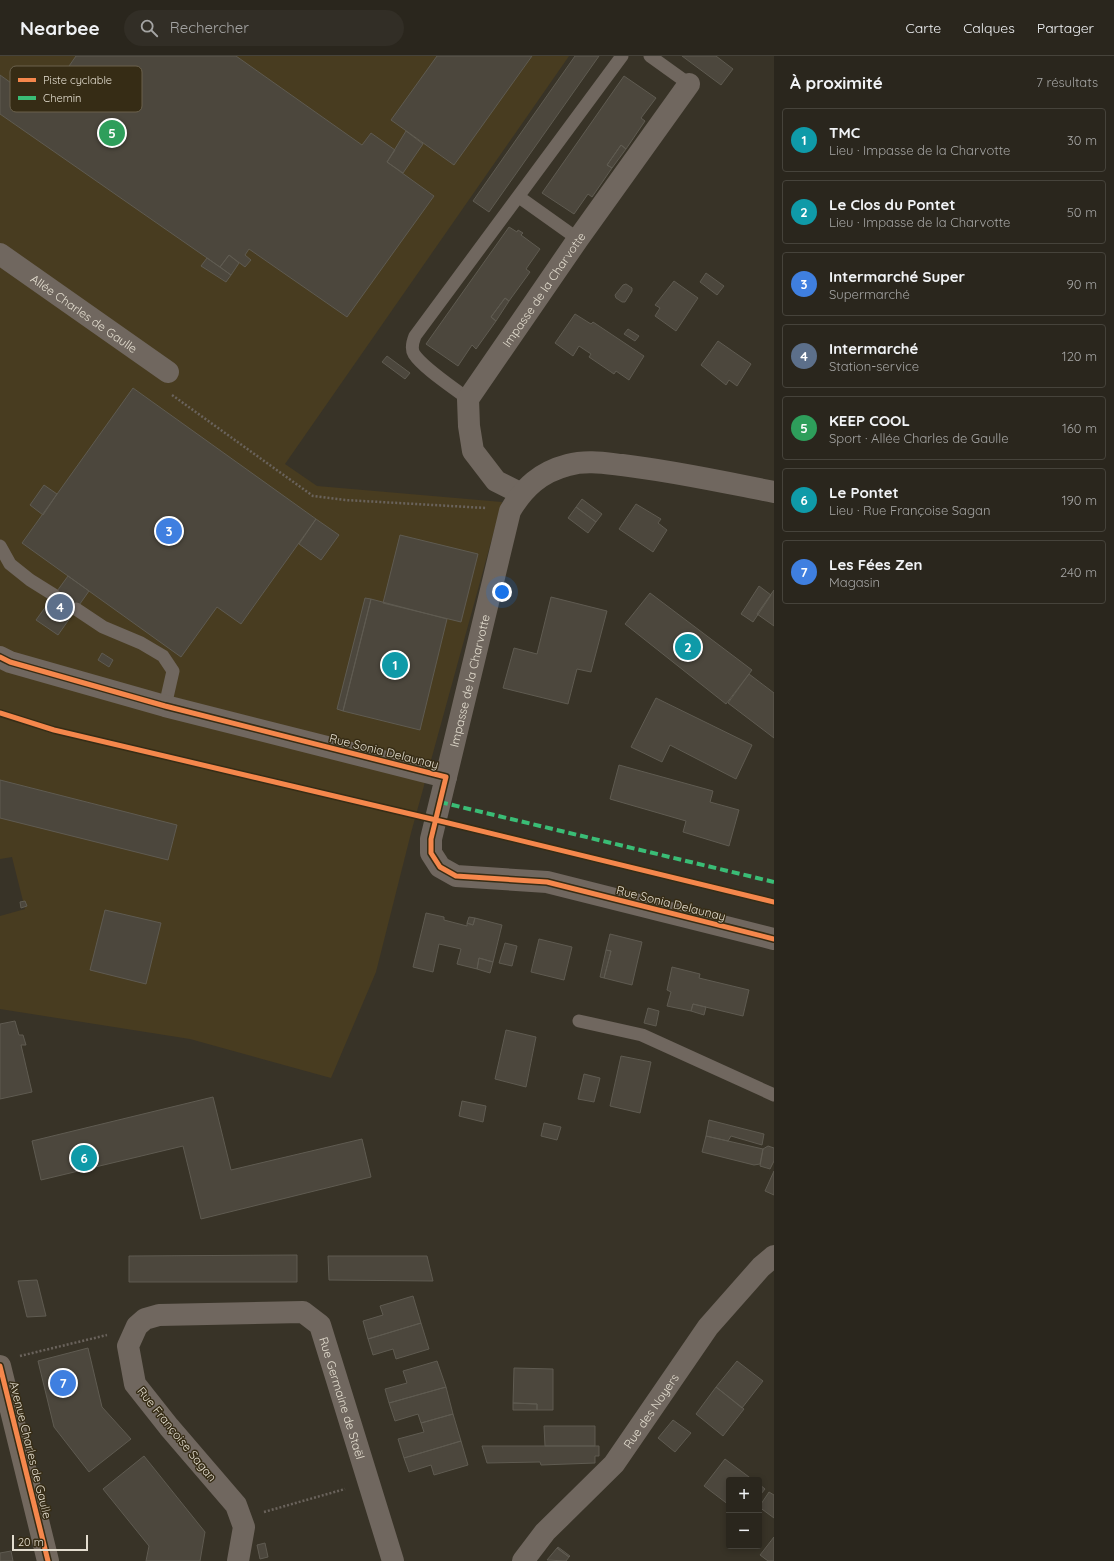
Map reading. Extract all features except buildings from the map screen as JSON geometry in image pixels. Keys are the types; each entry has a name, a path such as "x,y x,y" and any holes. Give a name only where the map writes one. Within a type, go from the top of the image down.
{"main road":[{"name":"Avenue Charles de Gaulle","path":"7,1362 48,1561"}],"street":[{"name":"Impasse de la Charvotte","path":"468,399 578,239 689,84"},
{"name":"Allée Charles de Gaulle","path":"0,254 167,381"},
{"path":"468,399 469,426 473,451 496,481 515,502 534,481 567,465 588,462 661,469 774,492"},
{"name":"Impasse de la Charvotte","path":"446,777 515,502"},
{"name":"Rue Sonia Delaunay","path":"3,660 165,706 446,777 431,839 431,853 440,867 456,876 547,882 774,939"},
{"name":"Rue des Noyers","path":"522,1561 545,1532 614,1464 708,1327 761,1267 774,1256"},
{"name":"Rue Germaine de Staël","path":"128,1346 137,1326 145,1319 187,1313 303,1312 320,1325 393,1561"},
{"name":"Rue Françoise Sagan","path":"128,1346 136,1384 169,1428 236,1505 244,1527 238,1561"}],"lane":[{"path":"468,399 422,363 414,353 413,343 415,336 622,56"},
{"path":"650,56 689,84"},
{"path":"519,197 578,239"},
{"path":"0,546 10,564 30,580 54,595"},
{"path":"76,609 103,627 142,643 163,656 173,671 165,706"},
{"path":"579,1021 642,1035 774,1095"}],"path":[{"path":"167,381 313,496 346,500 486,508 515,502"},
{"path":"7,1362 109,1335 122,1340 128,1346"},
{"path":"241,1519 369,1483"}],"shaded area":[{"path":"0,56 569,56 285,464 317,486 502,502 411,833 376,972 331,1078 190,1039 0,1009 0,916 25,909 12,857 0,859"}],"marked path":[{"path":"440,802 774,882"}],"cycle path":[{"path":"0,657 10,662 165,706 446,777 431,839 431,853 440,867 456,876 547,882 774,939"},
{"path":"0,713 54,730 436,820 774,902"},
{"path":"0,1366 48,1561"}],"place":[{"name":"KEEP COOL","path":"112,133"},
{"name":"Intermarché Super","path":"169,531"},
{"name":"Intermarché","path":"60,607"},
{"name":"Le Clos du Pontet","path":"688,647"},
{"name":"TMC","path":"395,665"},
{"name":"Le Pontet","path":"84,1158"},
{"name":"Les Fées Zen","path":"63,1383"}]}
